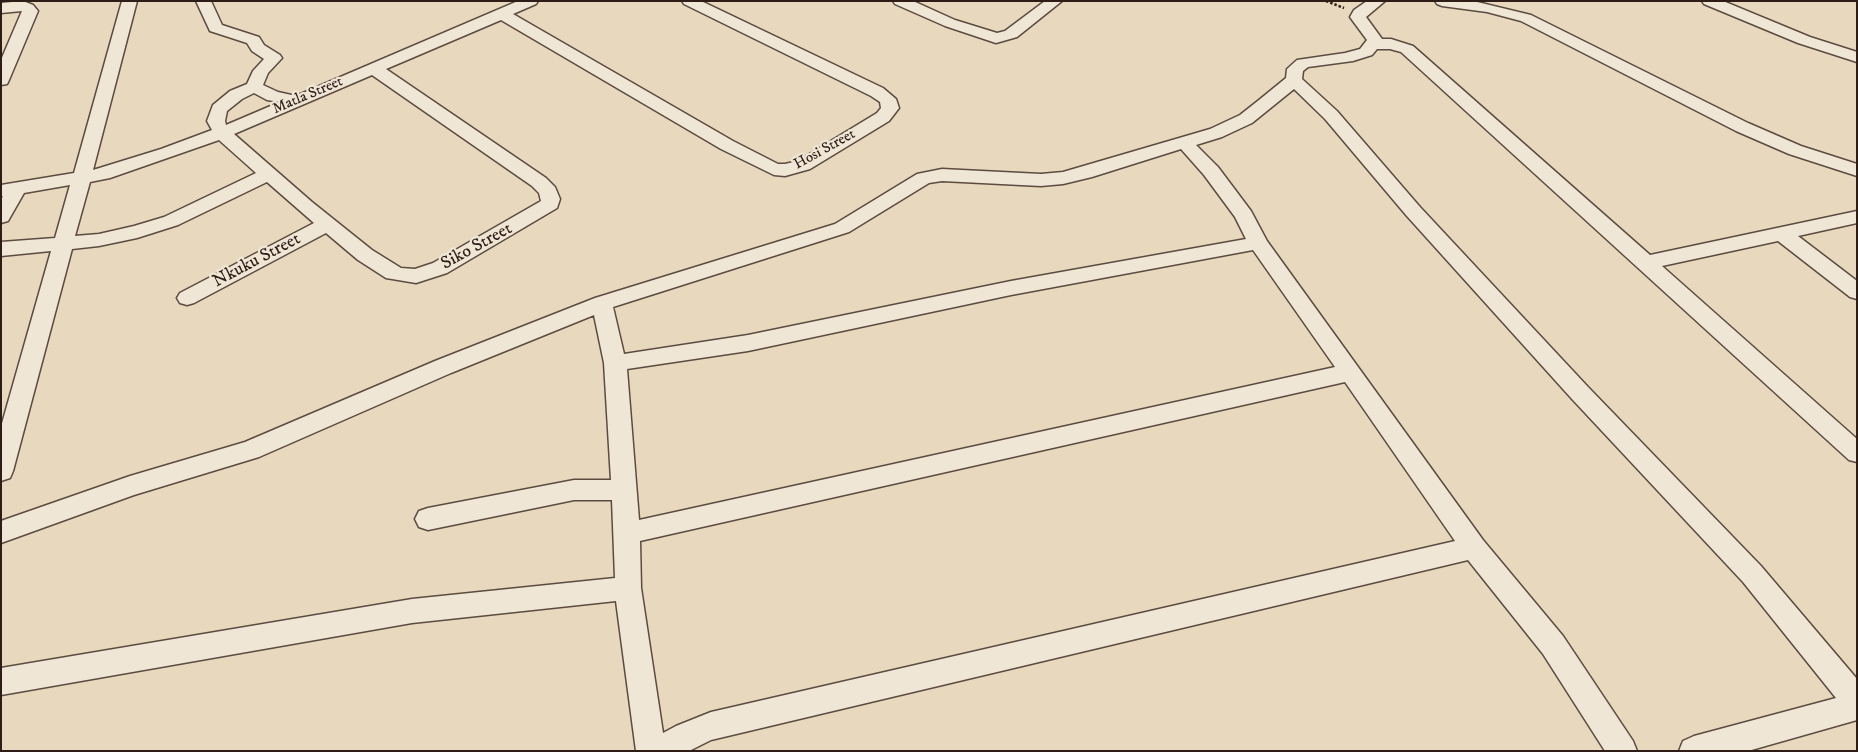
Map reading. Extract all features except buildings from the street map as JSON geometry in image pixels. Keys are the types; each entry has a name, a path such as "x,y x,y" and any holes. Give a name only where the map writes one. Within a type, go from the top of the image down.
{"street":[{"path":"1,471 130,1"},
{"path":"203,1 216,28 253,40 258,48 274,58 261,71 254,88"},
{"name":"Matla Street","path":"9,190 80,179 140,163 223,132 530,1"},
{"name":"Hosi Street","path":"502,14 727,145 774,169 785,170 804,165 883,116 890,108 890,103 886,98 877,92 689,1"},
{"path":"900,1 950,23 996,38 1011,34 1055,1"},
{"path":"1377,43 1358,17 1359,13 1378,1"},
{"path":"1442,1 1488,8 1526,18 1742,127 1795,150 1857,170"},
{"path":"1708,1 1804,40 1857,57"},
{"path":"1,8 23,6 30,11 1,80"},
{"path":"1,532 130,486 251,450 443,367 602,303 842,228 924,178 942,175 1041,180 1063,178 1085,173 1223,130 1246,119 1294,80 1295,69 1303,63 1360,55 1366,52 1372,44 1377,43 1407,48 1857,453"},
{"name":"Siko Street","path":"223,132 268,174 365,255 401,276 416,276 440,268 550,204 551,200 548,191 539,182 373,68"},
{"path":"1294,80 1331,116 1413,211 1580,393 1752,574 1857,701"},
{"path":"223,132 216,120 219,109 236,95 254,88 273,96 296,101"},
{"path":"1184,142 1211,171 1244,215 1258,243 1474,548 1553,645 1622,751"},
{"path":"4,253 108,238 171,221 268,174"},
{"path":"1,217 9,190"},
{"path":"1646,263 1857,217"},
{"name":"Nkuku Street","path":"187,298 327,224"},
{"path":"1780,233 1857,292"},
{"path":"615,363 748,343 1011,288 1258,243"},
{"path":"602,303 615,363 627,533 628,588 651,751"},
{"path":"627,533 1350,372"},
{"path":"428,519 574,490 600,489 624,491"},
{"path":"661,751 686,736 711,726 1474,548"},
{"path":"1,682 412,611 628,588"},
{"path":"1694,751 1857,706"}]}
